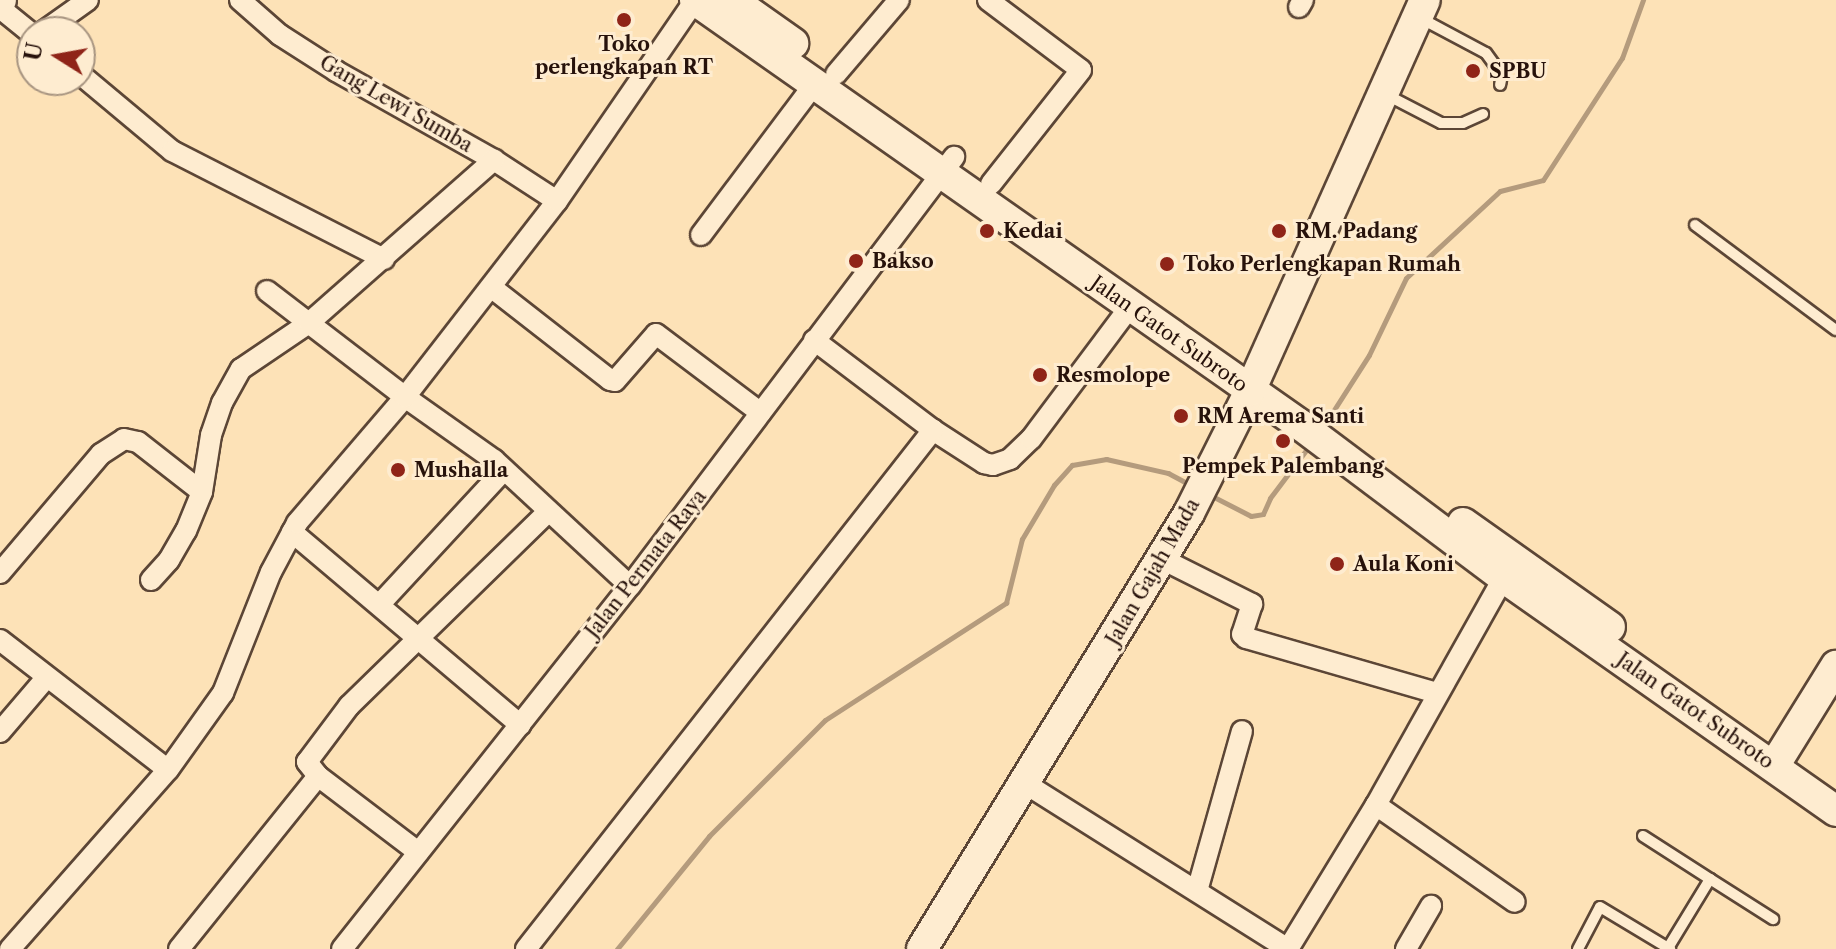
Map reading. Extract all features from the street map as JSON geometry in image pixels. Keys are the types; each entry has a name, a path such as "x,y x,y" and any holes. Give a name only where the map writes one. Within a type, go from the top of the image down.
{"street":[{"path":"66,16 88,0"},
{"name":"Gang Lewi Sumba","path":"240,0 280,35 336,71 494,160 557,201"},
{"path":"10,945 168,770 223,693 271,572 292,532 405,397 557,201 695,0"},
{"name":"Jalan Gatot Subroto","path":"695,0 826,78"},
{"name":"Jalan Gatot Subroto","path":"732,0 826,78 948,165 1129,308 1253,384"},
{"path":"701,235 826,78 899,0"},
{"path":"988,0 1081,70 991,184"},
{"path":"0,8 16,21"},
{"name":"Jalan Gajah Mada","path":"922,949 1026,784 1189,513 1253,384 1421,8"},
{"path":"96,87 172,151 384,259"},
{"path":"151,580 169,560 186,531 202,492 211,435 222,403 241,369 309,323 494,160"},
{"name":"Jalan Gatot Subroto","path":"948,165 991,184 1253,384 1779,759 1836,811"},
{"name":"Jalan Permata Raya","path":"342,949 630,586 948,165"},
{"path":"491,287 610,380 615,381 656,334 761,413"},
{"path":"267,291 504,470 630,586"},
{"path":"814,340 933,430 984,463 993,465 1010,459 1031,439 1129,308"},
{"path":"526,949 933,430"},
{"path":"0,573 101,454 124,439 138,442 202,492"},
{"path":"379,605 504,470"},
{"path":"418,852 318,776 307,762 349,706 548,512"},
{"path":"292,532 520,725"},
{"path":"1162,559 1252,604 1242,634 1246,638 1437,693"},
{"path":"1026,784 1288,949 1376,805 1509,568"},
{"path":"0,640 168,770"},
{"path":"1779,759 1836,666"},
{"path":"0,732 47,677"},
{"path":"1197,891 1242,731"},
{"name":"Jalan Gatot Subroto","path":"1779,759 1836,789"},
{"path":"179,949 318,776"},
{"path":"1376,805 1515,902"},
{"path":"1406,949 1431,906"}],"lane":[{"path":"1421,8 1486,53 1502,75 1500,85"},
{"path":"1383,93 1441,123 1463,123 1483,114"},
{"path":"1695,225 1836,330"},
{"path":"1643,836 1773,919"},
{"path":"1578,949 1600,907 1669,948 1710,879"}],"waterway":[{"path":"1323,427 1369,355 1406,278 1500,191 1543,180 1622,58 1643,0"},
{"path":"1210,495 1251,516 1263,514 1270,498 1310,445"},
{"path":"617,949 709,836 825,720 1006,603 1022,539 1054,485 1072,465 1106,459 1168,473 1191,485"}],"place":[{"name":"Toko perlengkapan RT","path":"624,20"},
{"name":"SPBU","path":"1473,71"},
{"name":"Kedai","path":"987,231"},
{"name":"RM. Padang","path":"1279,231"},
{"name":"Bakso","path":"856,261"},
{"name":"Toko Perlengkapan Rumah","path":"1167,264"},
{"name":"Resmolope","path":"1040,375"},
{"name":"RM Arema Santi","path":"1181,416"},
{"name":"Pempek Palembang","path":"1283,441"},
{"name":"Mushalla","path":"398,470"},
{"name":"Aula Koni","path":"1337,564"}]}
